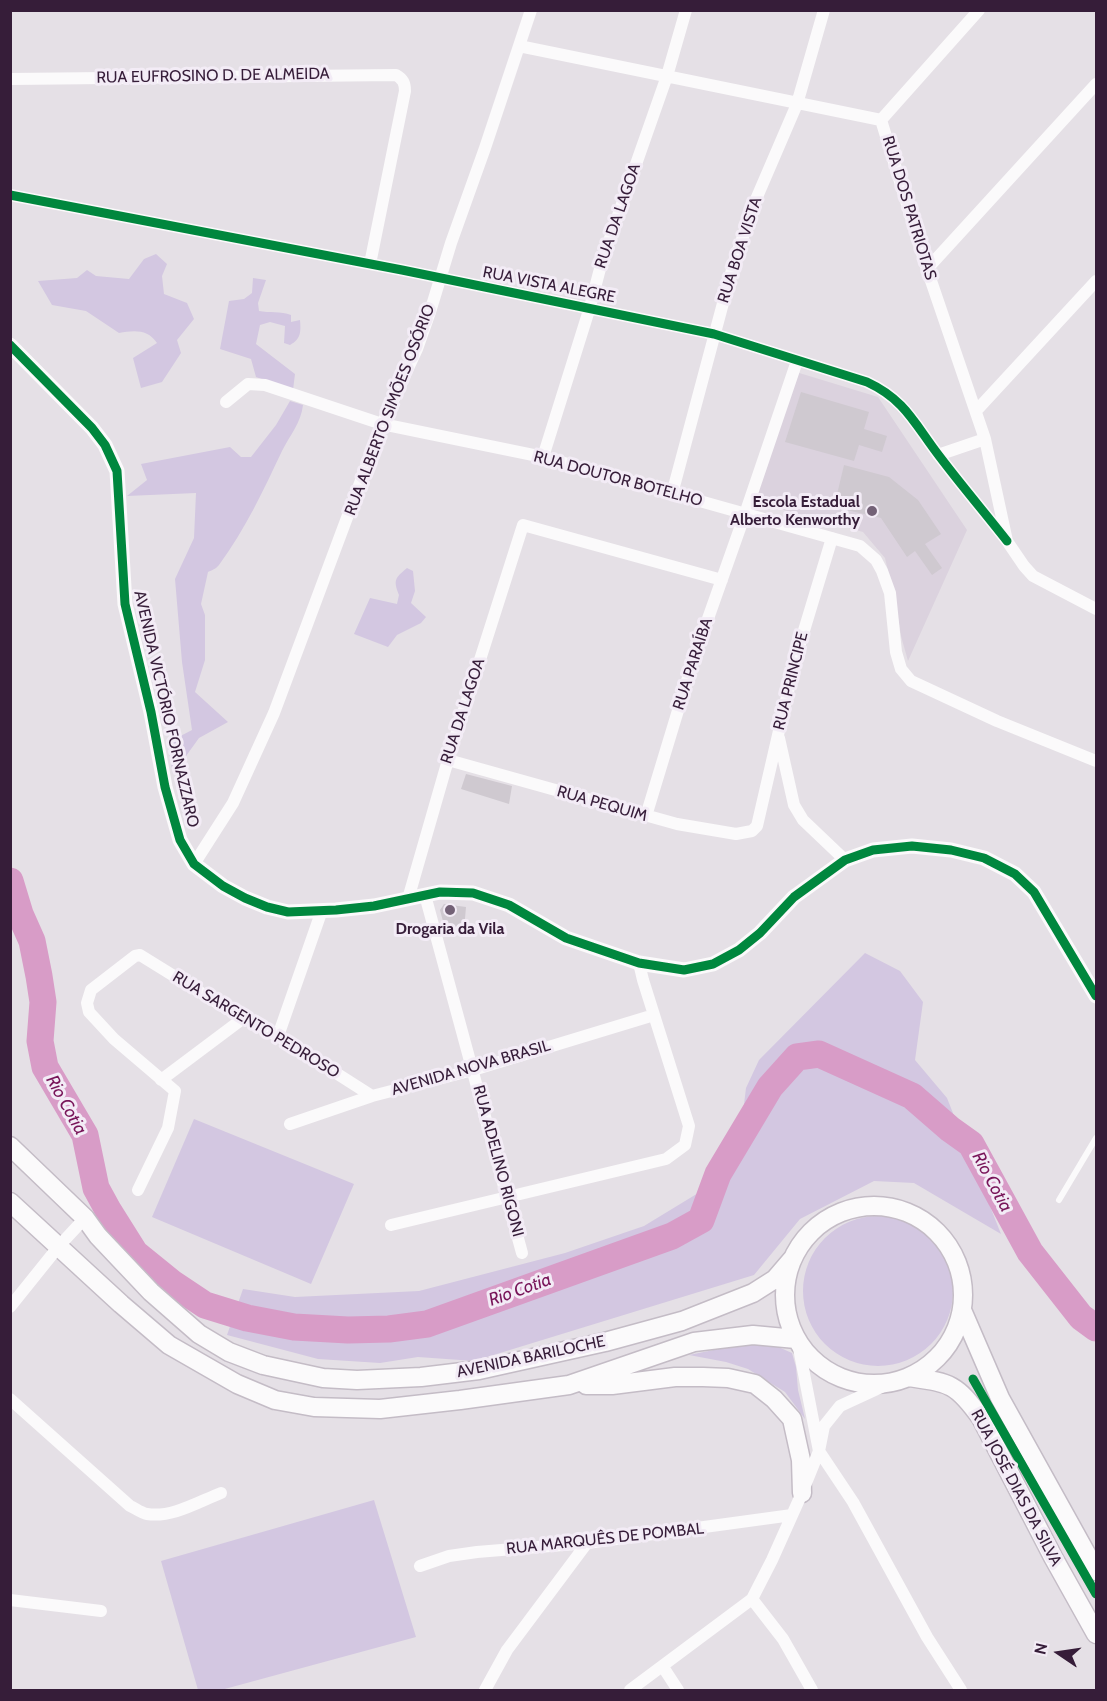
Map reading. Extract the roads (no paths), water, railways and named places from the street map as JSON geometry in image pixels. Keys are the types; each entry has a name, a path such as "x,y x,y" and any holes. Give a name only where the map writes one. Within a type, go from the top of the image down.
{"main road":[{"name":"AVENIDA BARILOCHE","path":"10,1146 85,1218 98,1236 150,1292 199,1334 229,1352 263,1365 323,1378 357,1380 421,1377 479,1370 605,1342 682,1321 743,1297 775,1279 793,1258"},
{"name":"AVENIDA BARILOCHE","path":"10,1202 169,1345 237,1384 275,1400 314,1407 380,1408 460,1400 569,1384 694,1342 731,1336 753,1335 797,1341"},
{"path":"879,1205 900,1209 920,1218 937,1231 950,1248 959,1267 963,1288 962,1310 956,1331 944,1350 928,1366 900,1380 866,1384 846,1380 827,1371 811,1358 797,1341 787,1315 786,1286 793,1258 804,1240 819,1224 838,1213 858,1206 879,1205"},
{"name":"RUA JOSÉ DIAS DA SILVA","path":"962,1310 1000,1398 1096,1571"},
{"path":"569,1384 612,1384 675,1377 728,1378 755,1384 774,1399 792,1419 801,1460 802,1493"},
{"name":"RUA JOSÉ DIAS DA SILVA","path":"900,1380 943,1382 968,1399 981,1418 1096,1634"}],"street":[{"name":"RUA ALBERTO SIMÕES OSÓRIO","path":"194,864 233,803 267,730 381,424 417,349 531,10"},
{"name":"RUA DA LAGOA","path":"543,457 602,261 667,76 687,10"},
{"name":"RUA BOA VISTA","path":"672,494 734,262 757,197 797,104 824,10"},
{"path":"881,120 979,10"},
{"name":"RUA DOS PATRIOTAS","path":"519,46 881,120 927,269 985,439 1007,541 1033,576 1096,609"},
{"name":"RUA EUFROSINO D. DE ALMEIDA","path":"10,78 391,74 401,78 405,91 370,264"},
{"path":"927,269 1096,84"},
{"name":"RUA VISTA ALEGRE","path":"10,195 590,307 714,334 867,382 881,388 905,408 938,455 1007,541"},
{"path":"976,411 1096,281"},
{"name":"AVENIDA VICTÓRIO FORNAZZARO","path":"10,345 92,428 105,445 117,471 125,604 151,712 165,787 180,840 194,864 223,886 267,907 288,912 375,906 440,892 473,892 509,905 566,938 639,963 684,970 713,964 739,950 760,933 794,897 845,860 873,850 912,846 951,850 984,858 1015,874 1034,892 1096,996"},
{"name":"RUA PARAÍBA","path":"646,816 693,661 797,361"},
{"name":"RUA DOUTOR BOTELHO","path":"226,402 248,384 255,383 381,424 543,457 860,546 876,560 882,571 890,593 896,651 901,669 911,681 997,721 1096,760"},
{"path":"938,455 985,439"},
{"name":"RUA DA LAGOA","path":"408,899 448,760 523,525 722,580"},
{"name":"RUA PRINCIPE","path":"757,826 796,657 832,538"},
{"path":"778,734 794,805 803,820 845,860"},
{"name":"RUA PEQUIM","path":"448,760 677,824 736,834 752,831 757,826"},
{"name":"RUA ADELINO RIGONI","path":"425,895 522,1253"},
{"path":"278,1036 322,910"},
{"name":"RUA SARGENTO PEDROSO","path":"161,1080 97,1021 87,1003 91,990 135,956 140,955 278,1036 372,1096"},
{"path":"391,1225 666,1159 685,1145 689,1126 639,963"},
{"name":"AVENIDA NOVA BRASIL","path":"290,1124 372,1096 474,1070 654,1015"},
{"path":"138,1190 168,1128 175,1091 161,1080 245,1017"},
{"path":"10,1307 59,1246 85,1218"},
{"path":"797,1341 819,1451 853,1502 927,1637 961,1690"},
{"path":"630,1690 752,1599 802,1493 819,1451 825,1426 840,1406 900,1380"},
{"path":"10,1399 130,1506 145,1514 163,1514 185,1508 221,1492"},
{"name":"RUA MARQUÊS DE POMBAL","path":"420,1566 449,1556 477,1552 587,1543 792,1515"},
{"path":"485,1690 507,1650 587,1543"},
{"path":"10,1590 16,1600 101,1611"},
{"path":"752,1599 783,1640 812,1690"},
{"path":"663,1667 678,1690"}],"lane":[{"path":"1059,1200 1096,1138"}],"waterway":[{"name":"Rio Cotia","path":"10,881 20,914 32,941 39,976 43,1002 40,1041 45,1067 85,1135 96,1188 135,1253 172,1283 205,1305 247,1318 294,1327 348,1330 389,1329 427,1324 672,1236 701,1220 718,1174 770,1087 797,1057 819,1054 912,1096 971,1144 1030,1252 1081,1317 1096,1328"}],"place":[{"name":"Escola Estadual Alberto Kenworthy","path":"872,511"},
{"name":"Drogaria da Vila","path":"450,910"}]}
